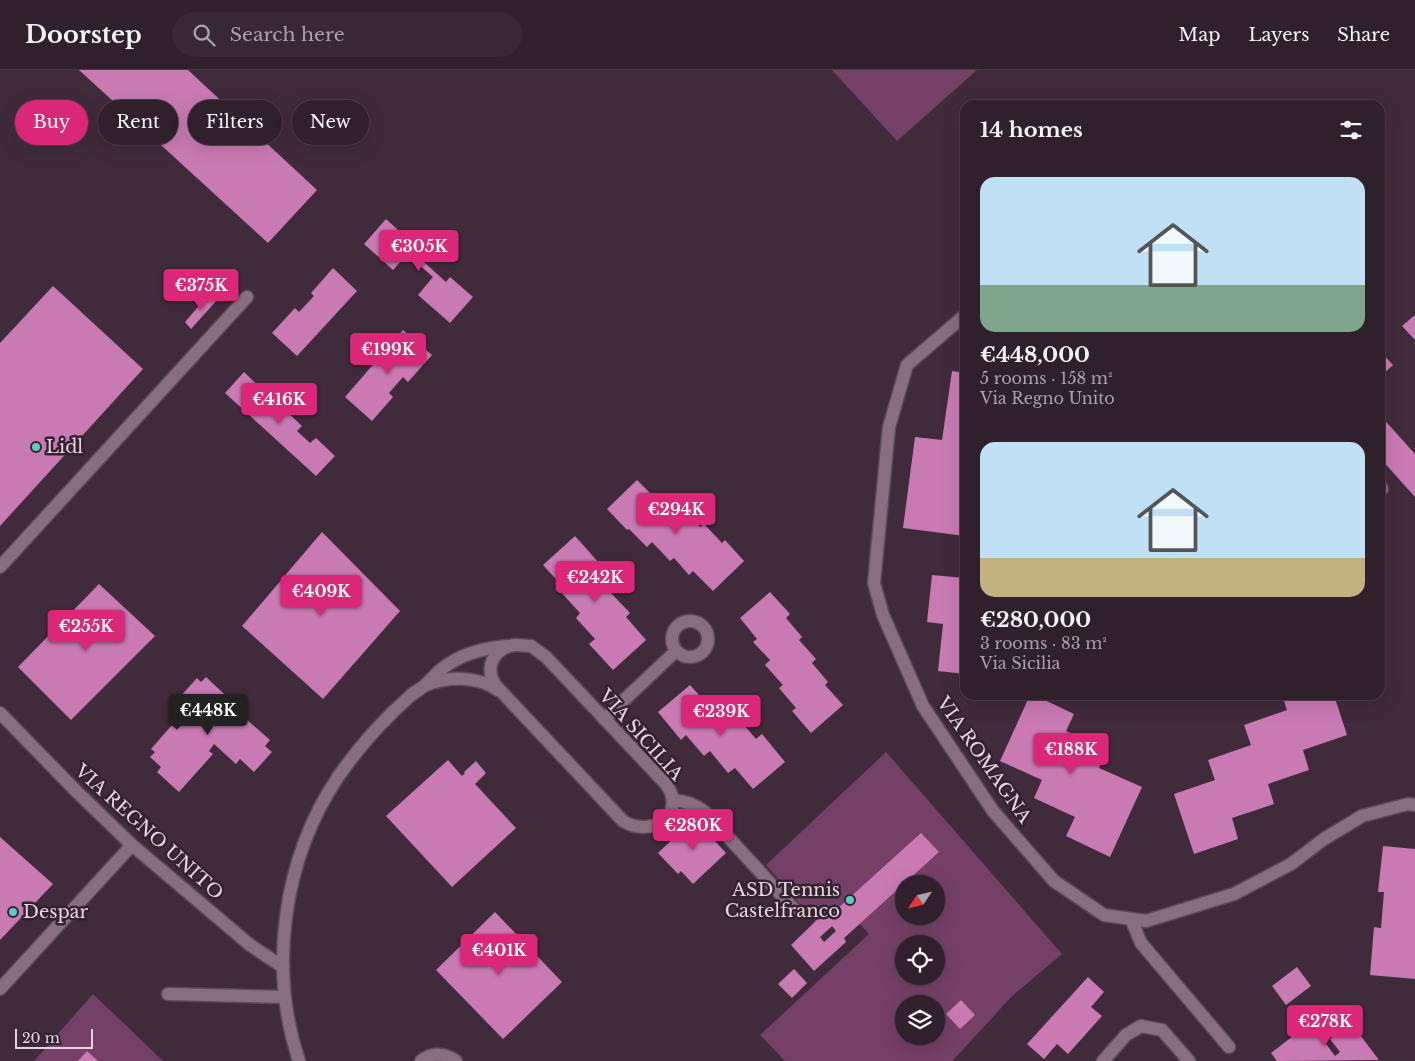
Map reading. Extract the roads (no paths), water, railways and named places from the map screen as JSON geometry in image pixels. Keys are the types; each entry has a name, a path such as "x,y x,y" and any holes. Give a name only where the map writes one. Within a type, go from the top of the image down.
{"street":[{"path":"0,567 248,297"},
{"name":"VIA ROMAGNA","path":"960,319 907,365 889,426 874,583 882,615 923,706 994,811 1054,881 1104,915 1146,921 1234,894 1291,864 1324,839 1362,816 1408,804 1415,805"},
{"name":"VIA SICILIA","path":"299,1061 287,1014 283,967 285,922 302,849 324,801 338,777 364,743 408,698 424,686 442,668 463,656 482,649 509,646 526,645 540,652 665,783 671,792 673,806 667,816 654,826 642,828 627,823 620,818 502,693 491,678 491,666 496,655 509,646"},
{"path":"604,718 676,651"},
{"name":"VIA SICILIA","path":"424,686 445,680 472,679 490,684 502,693"},
{"name":"VIA REGNO UNITO","path":"0,713 132,845 250,946 283,967"},
{"path":"673,800 694,804 704,812 796,911"},
{"path":"0,989 132,845"},
{"path":"1131,919 1141,943 1229,1047"},
{"path":"168,994 285,997"},
{"path":"1102,1061 1126,1035 1141,1026 1162,1030 1189,1061"},
{"path":"422,1061 433,1055 442,1054 456,1061"}],"place":[{"name":"Lidl","path":"36,447"},
{"name":"ASD Tennis Castelfranco","path":"850,900"},
{"name":"Despar","path":"13,912"}]}
